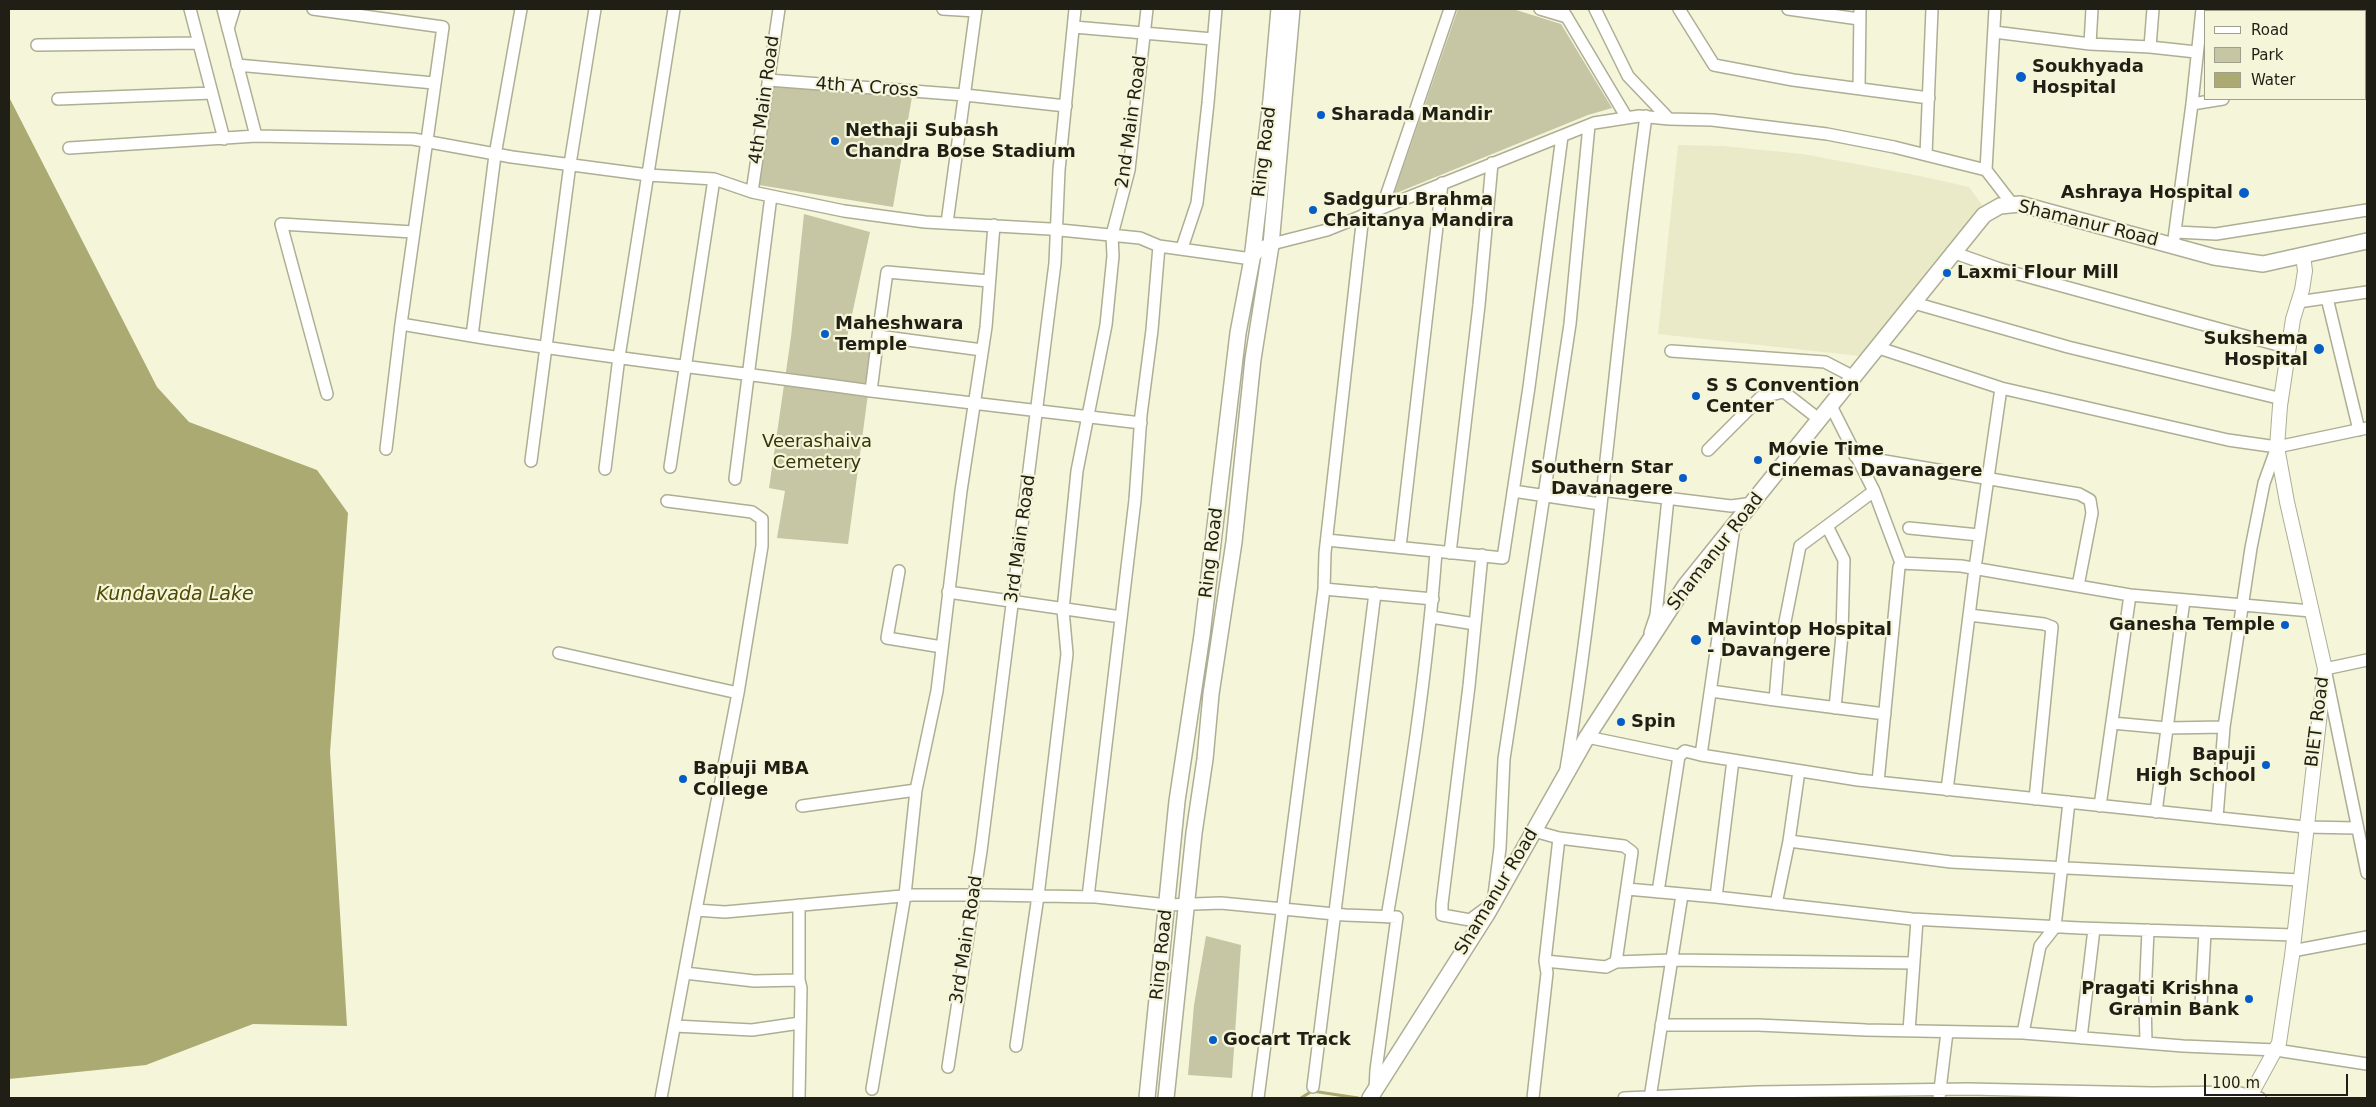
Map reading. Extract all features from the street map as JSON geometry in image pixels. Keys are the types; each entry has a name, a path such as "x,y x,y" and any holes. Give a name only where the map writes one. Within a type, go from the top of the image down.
{"main road":[{"name":"Ring Road","path":"1146,1098 1177,801 1202,635 1227,434 1232,376 1252,259 1271,100 1279,9"},
{"name":"Ring Road","path":"1166,1098 1177,982 1188,906 1211,694 1234,542 1254,359 1271,245 1292,9"},
{"name":"Shamanur Road","path":"1373,1094 1493,903 1587,737 1644,652 1685,586 1754,503 1876,347 1914,303 1952,252 1984,215 2000,206 2013,205 2038,208 2175,239 2214,257 2263,264 2367,241"}],"street":[{"path":"190,9 224,138"},
{"path":"222,9 256,136"},
{"path":"228,29 234,9"},
{"path":"314,9 443,27 413,232 386,449"},
{"path":"472,336 495,155 521,9"},
{"path":"531,461 570,164 595,9"},
{"path":"605,469 619,357 674,9"},
{"name":"4th Main Road","path":"752,192 779,9"},
{"path":"943,9 976,10 947,223"},
{"name":"3rd Main Road","path":"948,1067 1006,663 1012,600 1020,552 1055,262 1055,230 1075,9"},
{"name":"2nd Main Road","path":"1016,1046 1038,896 1067,654 1063,610 1077,471 1106,325 1113,256 1112,235 1129,170 1147,9"},
{"path":"1182,248 1197,203 1216,9"},
{"path":"1382,208 1450,9"},
{"path":"1540,9 1564,13 1627,118"},
{"path":"1595,9 1628,76 1669,119"},
{"path":"1680,9 1714,65 1793,80 1929,98"},
{"path":"1788,9 1860,14 1859,88"},
{"path":"1926,155 1932,9"},
{"path":"1986,170 1995,9"},
{"path":"2090,44 2092,9"},
{"path":"2150,47 2153,9"},
{"path":"2202,9 2175,239 2367,210"},
{"path":"1074,27 1144,31 1213,39"},
{"path":"1994,32 2090,44 2150,47 2196,52"},
{"path":"37,45 199,43"},
{"path":"237,65 434,83"},
{"name":"4th A Cross","path":"768,80 965,95 1066,106"},
{"path":"58,99 212,93"},
{"path":"2192,104 2217,100"},
{"path":"1565,778 1584,650 1646,116"},
{"path":"69,148 256,136 413,139 495,155 648,175 714,179 752,192 844,211 947,223 1140,238 1159,246 1252,259 1264,246 1327,230 1589,125 1646,116 1669,119 1712,120 1827,134 1926,155 1986,170 2013,205"},
{"path":"1482,555 1442,904 1442,915 1470,920 1493,903 1500,848 1504,759 1570,324 1589,125"},
{"path":"1327,540 1503,558 1562,136"},
{"path":"1450,552 1479,305 1492,163"},
{"path":"670,467 684,365 714,179"},
{"path":"1400,547 1442,184"},
{"path":"735,479 771,196"},
{"path":"1258,1098 1324,589 1327,540 1363,215"},
{"path":"327,394 281,224 413,232"},
{"path":"872,1089 904,896 916,790 937,691 948,592 982,350 994,226"},
{"path":"1088,897 1135,500 1159,246"},
{"path":"1952,252 2018,274 2289,348"},
{"name":"BIET Road","path":"2253,1097 2276,1050 2292,952 2305,827 2325,669 2277,446 2280,406 2293,319 2306,271 2303,254"},
{"path":"871,391 888,272 989,281"},
{"path":"2298,302 2367,292"},
{"path":"1876,347 2001,388 2184,431 2228,440 2277,446 2363,429 2327,298"},
{"path":"1914,303 2068,347 2282,399"},
{"path":"401,324 546,348 748,373 871,391 1141,423"},
{"path":"878,336 982,350"},
{"path":"1671,351 1825,362 1854,377"},
{"path":"1947,790 1975,568 2001,388"},
{"path":"1708,450 1761,397 1784,392 1820,420"},
{"path":"1831,406 1874,492 1901,563 1899,567 1878,782"},
{"path":"2217,818 2224,727 2250,548 2262,493 2277,446"},
{"path":"1855,456 2079,494 2090,500 2092,513 2078,586"},
{"path":"1602,490 1731,506 1754,503"},
{"path":"1513,491 1600,504"},
{"path":"1775,700 1780,652 1800,546 1874,492"},
{"path":"1644,652 1656,615 1668,498"},
{"path":"661,1098 738,693 762,546 762,519 752,512 667,501"},
{"path":"1827,526 1844,560 1842,635 1835,708"},
{"path":"1701,755 1734,527"},
{"path":"1909,528 1980,535"},
{"path":"1387,917 1406,804 1431,617 1436,552"},
{"path":"1901,563 1975,568 2130,594 2311,611"},
{"path":"899,571 887,638 942,647"},
{"path":"1324,589 1433,599"},
{"path":"948,592 1012,600 1063,610 1122,618"},
{"path":"1313,1087 1375,593"},
{"path":"2100,806 2130,594"},
{"path":"2156,812 2184,600"},
{"path":"1969,614 2044,624 2052,627 2035,799"},
{"path":"1431,617 1475,624"},
{"path":"559,653 738,693"},
{"path":"2367,660 2325,669 2367,873"},
{"path":"1711,691 1885,714"},
{"path":"2112,723 2167,728 2224,727"},
{"path":"1587,737 1679,756"},
{"path":"1658,892 1679,756 1685,751 1799,771 1947,790 2305,827 2357,828"},
{"path":"1716,897 1733,760"},
{"path":"1776,904 1789,841 1799,771"},
{"path":"802,806 916,790"},
{"path":"2023,1033 2040,946 2055,927 2069,802"},
{"path":"1534,831 1558,838 1624,846 1632,852 1616,962"},
{"path":"1533,1098 1547,973 1545,961 1558,838"},
{"path":"1789,841 1952,862 2300,880"},
{"path":"1627,889 1716,897 1917,920 2094,929 2294,935"},
{"path":"696,910 725,912 904,896 974,895 1088,897 1188,906 1221,903 1334,914 1397,917 1373,1094"},
{"path":"1650,1098 1682,895"},
{"path":"798,1098 801,988 799,980 799,905"},
{"path":"1909,1031 1917,920"},
{"path":"2081,1038 2094,929"},
{"path":"2146,1043 2145,999 2148,930"},
{"path":"2201,1005 2206,932"},
{"path":"2292,952 2367,938"},
{"path":"1545,961 1606,967 1616,962 1671,960 1914,963"},
{"path":"685,973 754,981 799,980"},
{"path":"675,1026 752,1030 800,1024"},
{"path":"1661,1025 1758,1025 2023,1033 2146,1043 2276,1050 2367,1064"},
{"path":"1940,1094 1947,1032"},
{"path":"1624,1098 1940,1094 2130,1095 2236,1092 2253,1097"}],"shaded area":[{"path":"1678,145 1723,146 1803,154 1920,176 1969,187 1982,205 1860,356 1658,334"}],"green space":[{"path":"1458,9 1513,9 1561,24 1612,108 1588,115 1394,194"},
{"name":"Nethaji Subash Chandra Bose Stadium","path":"775,84 912,97 893,207 759,185"},
{"name":"Veerashaiva Cemetery","path":"804,214 870,232 846,342 874,349 848,544 777,538 785,491 769,488 791,337"},
{"name":"Gocart Track","path":"1206,936 1241,945 1232,1078 1188,1075 1194,1005"}],"water":[{"name":"Kundavada Lake","path":"9,97 157,387 189,422 317,470 348,513 330,752 347,1026 253,1024 146,1065 9,1079"}],"waterway":[{"path":"1301,1098 1312,1091 1358,1098"}],"place":[{"name":"Soukhyada Hospital","path":"2021,77"},
{"name":"Sharada Mandir","path":"1321,115"},
{"name":"Nethaji Subash Chandra Bose Stadium","path":"835,141"},
{"name":"Ashraya Hospital","path":"2244,193"},
{"name":"Sadguru Brahma Chaitanya Mandira","path":"1313,210"},
{"name":"Laxmi Flour Mill","path":"1947,273"},
{"name":"Maheshwara Temple","path":"825,334"},
{"name":"Sukshema Hospital","path":"2319,349"},
{"name":"S S Convention Center","path":"1696,396"},
{"name":"Movie Time Cinemas Davanagere","path":"1758,460"},
{"name":"Southern Star Davanagere","path":"1683,478"},
{"name":"Ganesha Temple","path":"2285,625"},
{"name":"Mavintop Hospital - Davangere","path":"1696,640"},
{"name":"Spin","path":"1621,722"},
{"name":"Bapuji High School","path":"2266,765"},
{"name":"Bapuji MBA College","path":"683,779"},
{"name":"Pragati Krishna Gramin Bank","path":"2249,999"},
{"name":"Gocart Track","path":"1213,1040"}]}
